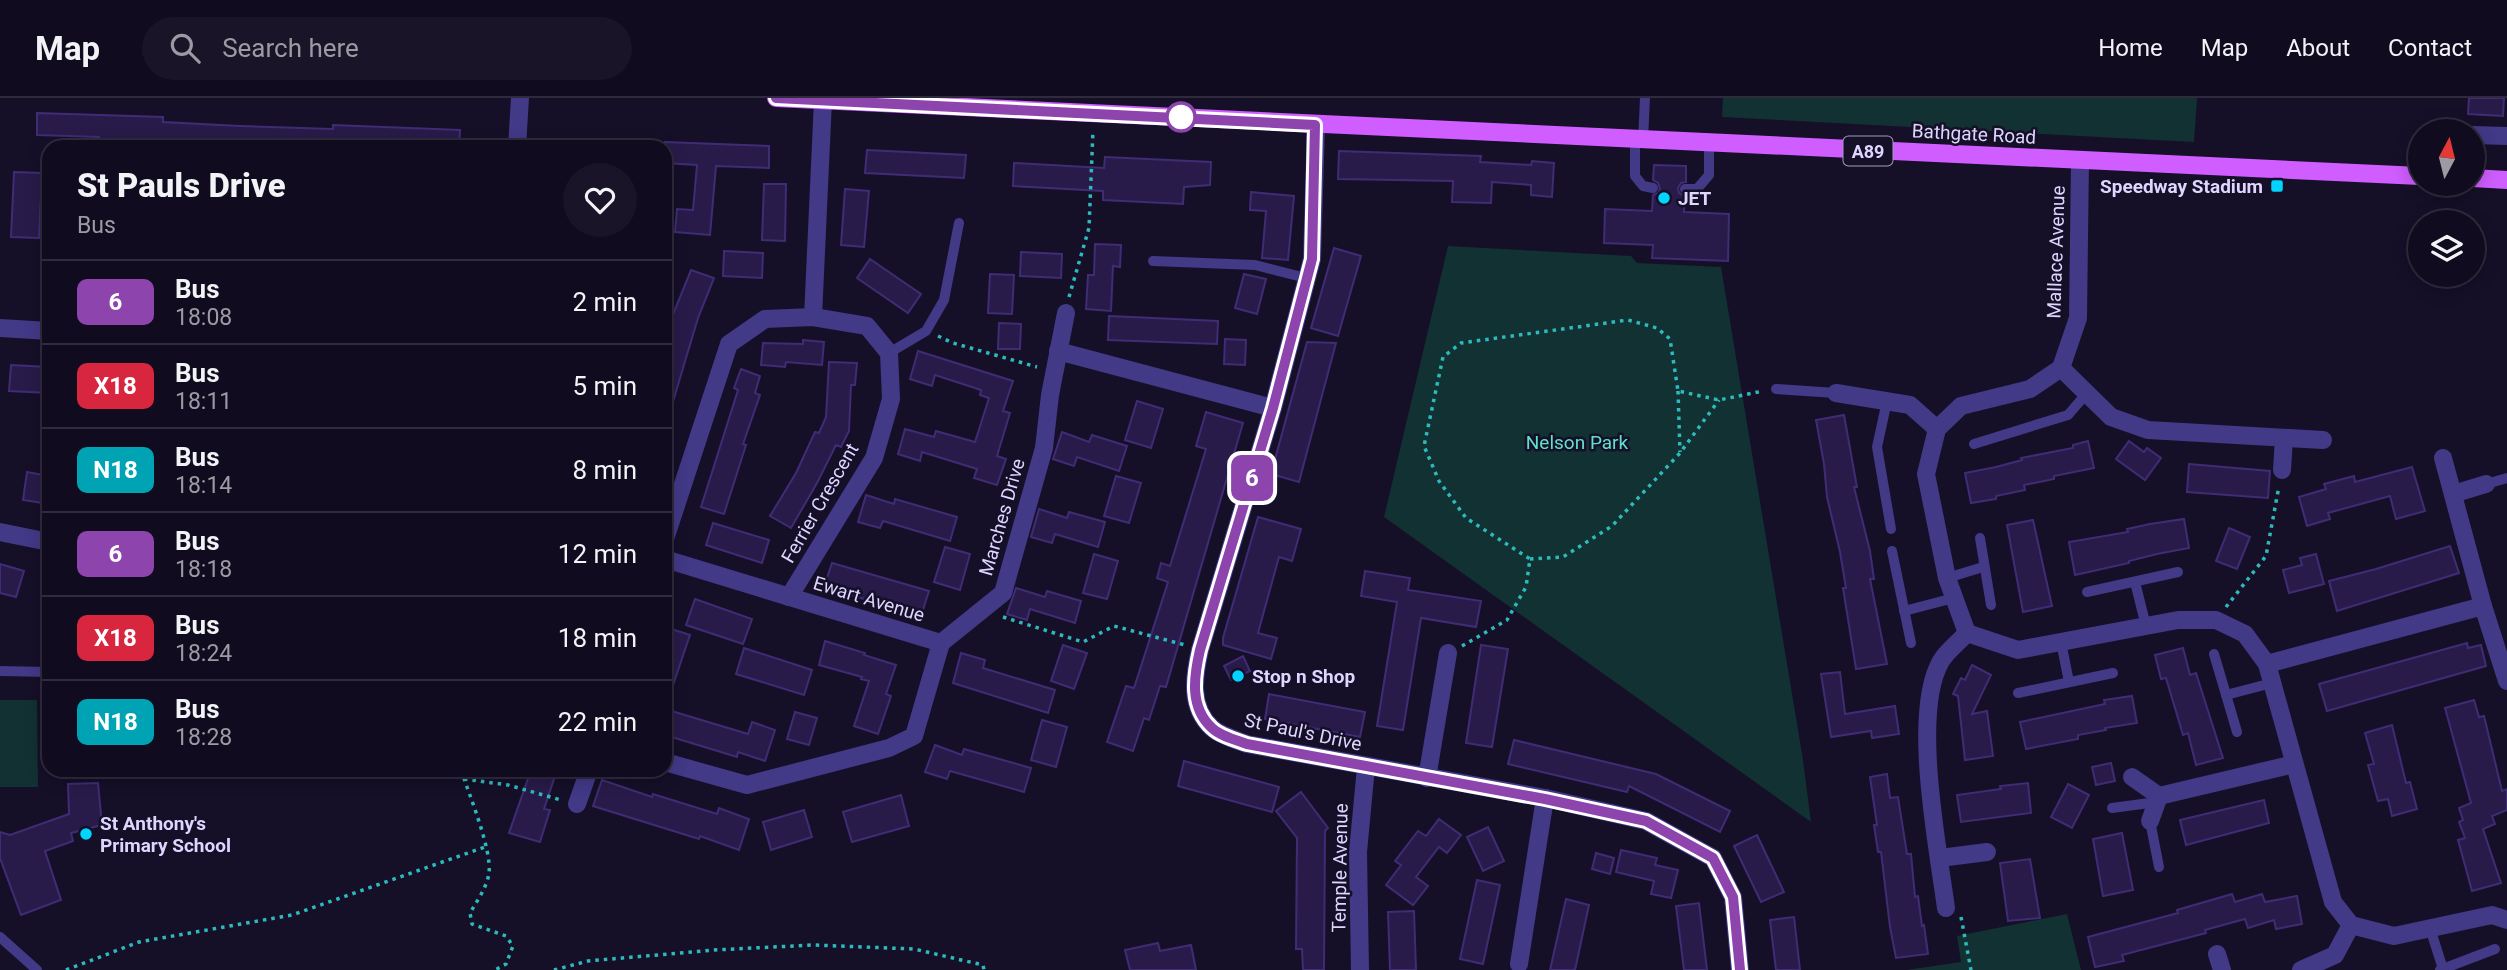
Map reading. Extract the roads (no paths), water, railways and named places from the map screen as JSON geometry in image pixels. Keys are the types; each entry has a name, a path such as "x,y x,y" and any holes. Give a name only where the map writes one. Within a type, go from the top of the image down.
{"main road":[{"name":"A89","path":"776,98 1009,103 1094,113 1315,125"},
{"name":"Bathgate Road","path":"1315,125 2408,175"},
{"path":"2485,179 2507,180"}],"street":[{"path":"517,140 520,98"},
{"path":"813,317 823,100"},
{"name":"St Paul's Drive","path":"1315,125 1312,259 1273,408 1200,650 1194,677 1196,700 1203,716 1213,729 1247,744 1545,799 1646,821 1713,858 1733,897 1740,970"},
{"path":"2485,135 2507,136"},
{"name":"Mallace Avenue","path":"2061,368 2077,318 2080,160"},
{"name":"Marches Drive","path":"942,643 1003,593 1044,448 1054,372 1066,313"},
{"path":"672,518 729,344 765,319 813,317 867,326 889,353"},
{"path":"0,328 42,331"},
{"path":"1058,351 1273,408"},
{"name":"Ferrier Crescent","path":"789,597 874,458 891,398 889,353"},
{"path":"1967,633 1947,578 1926,474 1937,429 1961,406 2030,388 2061,368 2111,417 2148,430 2323,440"},
{"path":"1836,393 1910,405 1937,429"},
{"path":"2282,470 2284,438"},
{"path":"2443,458 2483,606 2507,681"},
{"path":"2453,494 2486,484"},
{"path":"0,532 42,541"},
{"name":"Ewart Avenue","path":"672,561 942,643"},
{"path":"2267,664 2483,606"},
{"path":"1967,633 2018,650 2178,620 2217,620 2245,634 2267,664 2333,902 2351,925 2394,936 2492,915 2507,920"},
{"path":"1945,908 1928,764 1927,702 1941,661 1967,633"},
{"path":"672,764 747,785 889,748 914,736 942,643"},
{"path":"1427,778 1448,653"},
{"path":"2158,799 2294,764"},
{"name":"Temple Avenue","path":"1360,970 1358,852 1366,767"},
{"path":"577,804 587,777"},
{"path":"2132,777 2158,799"},
{"path":"1519,964 1545,799"},
{"path":"2150,821 2158,799"},
{"path":"1940,858 1987,852"},
{"path":"2301,970 2334,956 2351,925"}],"lane":[{"path":"1645,98 1635,176 1643,186 1653,188"},
{"path":"1685,189 1697,189 1709,175 1709,143"},
{"path":"889,353 926,331 944,300 959,223"},
{"path":"1153,261 1255,265 1307,278"},
{"path":"1776,389 1836,393"},
{"path":"1974,444 2068,415 2087,393"},
{"path":"1887,401 1877,447 1891,529"},
{"path":"2486,484 2507,478"},
{"path":"1980,538 1991,605"},
{"path":"1892,551 1911,643"},
{"path":"1947,578 1983,567"},
{"path":"2087,592 2178,572"},
{"path":"2135,582 2146,626"},
{"path":"1904,611 1954,598"},
{"path":"2061,642 2069,682"},
{"path":"2214,654 2237,732"},
{"path":"0,671 42,673"},
{"path":"2018,693 2113,673"},
{"path":"2226,695 2272,683"},
{"path":"2112,808 2158,799"},
{"path":"2150,821 2158,867"},
{"path":"2430,928 2442,969 2495,949"},
{"path":"0,937 37,970"}],"place":[{"name":"Speedway Stadium","path":"2277,186"},
{"name":"JET","path":"1664,198"},
{"name":"Stop n Shop","path":"1238,676"},
{"name":"St Anthony's Primary School","path":"86,834"}],"park label":[{"name":"Nelson Park","path":"1577,442"}]}
